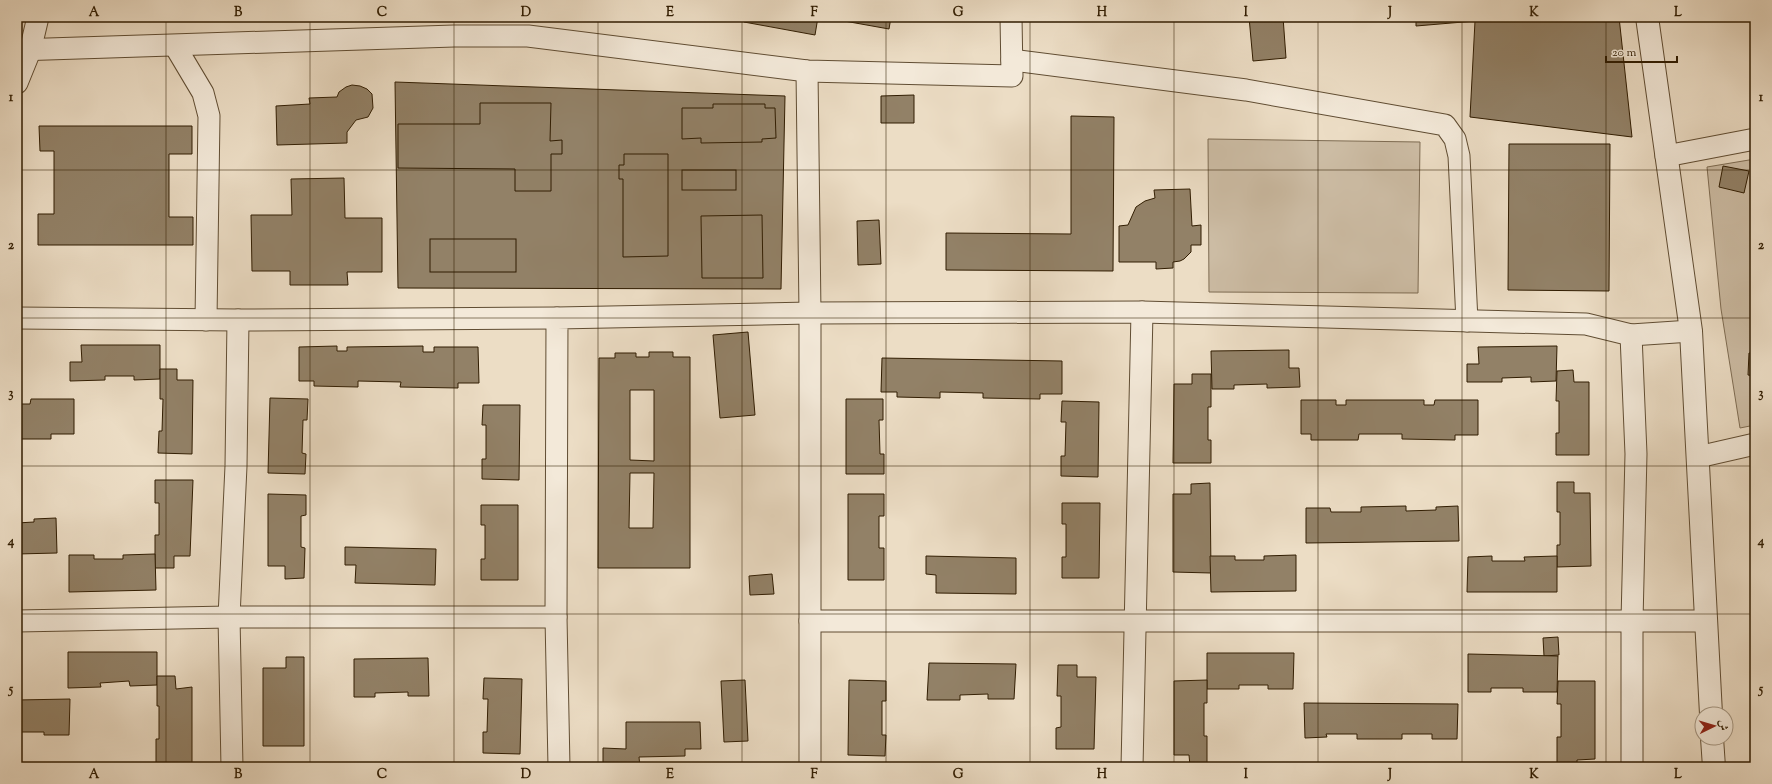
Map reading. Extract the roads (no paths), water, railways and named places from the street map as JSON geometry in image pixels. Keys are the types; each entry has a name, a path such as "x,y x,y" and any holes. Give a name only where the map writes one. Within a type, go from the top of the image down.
{"street":[{"path":"17,83 24,50 38,17"},
{"path":"24,50 454,36 528,36 807,71 1012,76 1011,17"},
{"path":"1647,17 1691,331 1711,706"},
{"path":"175,46 203,93 209,116 206,320"},
{"path":"1012,60 1246,90 1444,125 1455,139 1459,156 1467,321"},
{"path":"807,71 810,313 810,767"},
{"path":"1666,156 1755,139"},
{"path":"17,318 238,320 557,318 810,313 1142,312 1586,324 1631,335 1691,331"},
{"path":"1132,767 1134,621 1142,312"},
{"path":"557,318 556,617 559,767"},
{"path":"232,767 229,617 236,466 238,320"},
{"path":"1631,335 1636,454 1632,620 1632,767"},
{"path":"1698,456 1755,444"},
{"path":"17,621 229,617 556,617"},
{"path":"810,621 1706,621"},
{"path":"1713,746 1714,767"}]}
